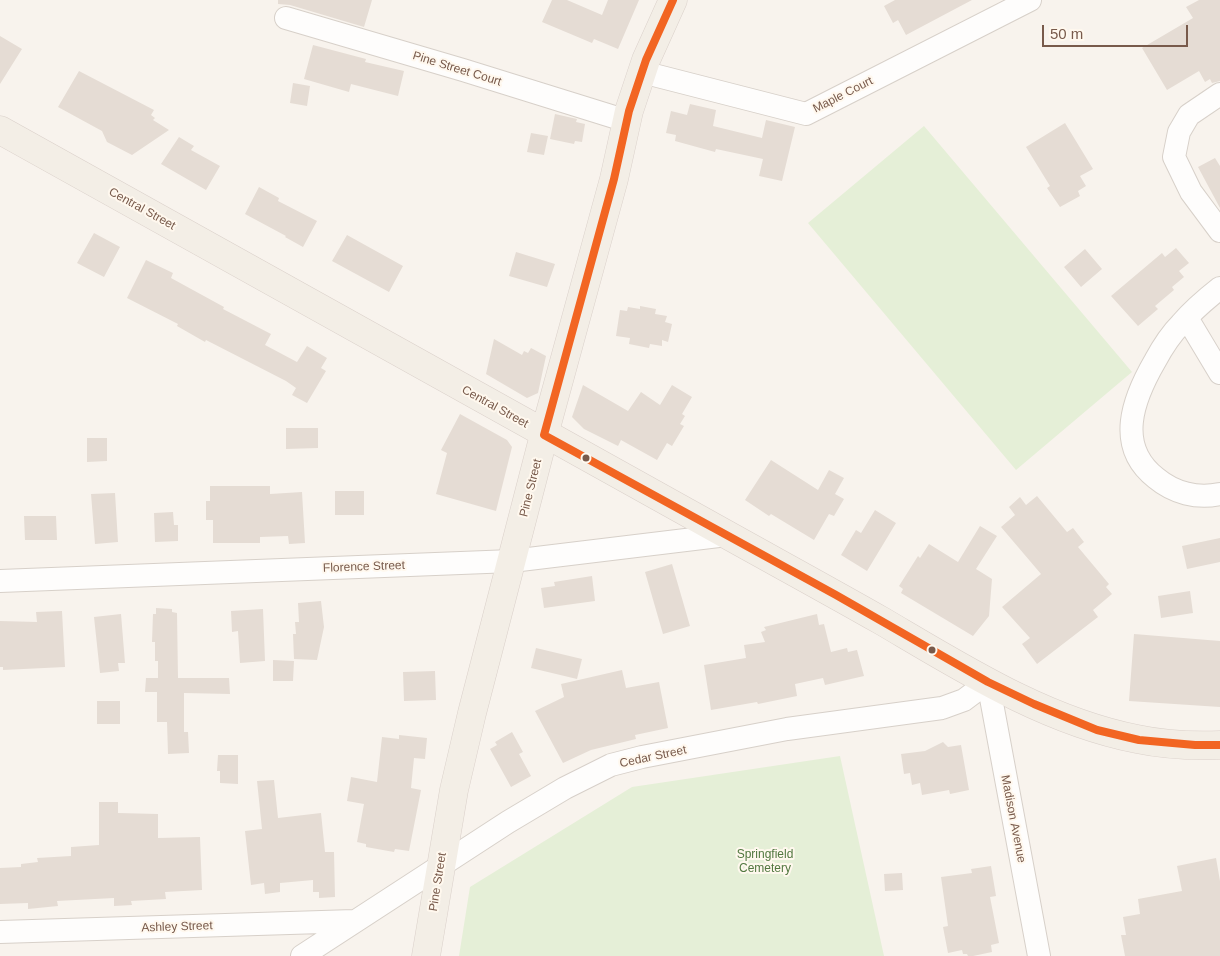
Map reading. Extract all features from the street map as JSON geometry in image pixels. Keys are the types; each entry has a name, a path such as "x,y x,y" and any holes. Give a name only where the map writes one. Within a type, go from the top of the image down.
{"main road":[{"name":"Pine Street","path":"426,956 454,790 544,434 614,179 627,121 642,72 673,0"},
{"name":"Central Street","path":"0,130 836,595 988,682 1065,718 1097,730 1161,743 1220,745"}],"street":[{"name":"Maple Court","path":"642,72 806,114 1030,0"},
{"name":"Pine Street Court","path":"286,18 627,121"},
{"path":"1220,94 1189,115 1178,132 1174,156 1191,192 1220,231"},
{"path":"1220,288 1199,305 1161,350 1140,389 1133,414 1131,436 1139,458 1152,476 1170,488 1190,495 1208,496 1220,494"},
{"path":"1187,318 1220,373"},
{"name":"Florence Street","path":"0,582 512,561 727,535"},
{"name":"Cedar Street","path":"302,956 441,865 550,797 588,776 611,766 642,757 787,729 942,708 964,700 988,682"},
{"name":"Madison Avenue","path":"988,682 1039,956"},
{"name":"Ashley Street","path":"0,932 354,921"}],"green space":[{"path":"924,126 1132,372 1016,470 808,223"},
{"name":"Springfield Cemetery","path":"840,756 884,956 459,956 470,887 632,787"}],"building":[{"path":"278,0 372,0 364,27 290,5 278,4"},
{"path":"552,0 567,0 602,15 608,0 639,0 618,49 594,39 592,43 542,22"},
{"path":"895,0 972,0 906,35 898,20 893,23 884,6"},
{"path":"1199,0 1220,0 1220,81 1212,83 1210,79 1205,82 1199,71 1167,90 1142,48 1193,18 1186,7"},
{"path":"0,36 22,49 0,84"},
{"path":"313,45 366,59 365,62 404,71 398,96 351,84 349,92 304,79"},
{"path":"79,71 154,110 151,115 155,118 153,120 169,130 132,155 107,142 102,131 58,107"},
{"path":"293,83 310,86 307,106 290,103"},
{"path":"690,104 716,110 713,126 762,138 766,120 795,127 782,181 759,176 763,159 716,149 715,152 675,141 676,135 666,133 671,111 687,115"},
{"path":"555,114 577,119 576,122 585,124 582,142 575,141 574,144 550,139"},
{"path":"1065,123 1093,169 1080,176 1086,186 1078,191 1080,196 1060,207 1047,188 1050,186 1026,147"},
{"path":"531,133 548,136 544,155 527,152"},
{"path":"179,137 194,146 191,150 220,166 206,190 161,164"},
{"path":"1215,158 1220,166 1220,208 1198,167"},
{"path":"259,187 279,198 278,201 317,221 303,247 245,214"},
{"path":"94,233 120,247 104,277 77,263"},
{"path":"347,235 403,266 389,292 332,261"},
{"path":"1176,248 1189,263 1179,271 1184,277 1172,287 1174,290 1155,306 1158,309 1138,326 1111,296 1162,253 1165,257"},
{"path":"1085,249 1102,269 1081,287 1064,267"},
{"path":"516,252 555,264 547,287 509,276"},
{"path":"146,260 173,273 171,278 224,307 223,309 271,334 265,345 297,362 307,346 327,358 321,368 326,371 307,403 292,395 296,388 286,381 206,340 205,342 177,326 178,324 127,298"},
{"path":"640,306 656,309 655,314 667,316 665,322 672,324 668,342 662,340 662,346 650,344 649,348 629,344 630,338 616,336 620,310 627,311 628,307 640,309"},
{"path":"494,339 522,355 524,351 528,353 531,348 546,356 538,393 527,398 486,374"},
{"path":"583,385 628,411 641,392 660,405 672,385 692,397 682,414 685,416 680,424 684,426 672,446 667,443 657,460 621,440 618,446 584,429 572,417"},
{"path":"460,414 507,440 512,447 496,511 436,494 447,453 441,450"},
{"path":"286,428 318,428 318,448 286,449"},
{"path":"87,438 107,438 107,461 87,462"},
{"path":"771,460 818,490 829,470 844,478 835,494 844,499 834,516 829,514 814,540 771,514 769,516 745,500"},
{"path":"210,486 270,486 270,494 302,492 305,543 289,544 288,536 260,537 260,543 213,543 213,520 206,520 206,501 210,501"},
{"path":"335,491 364,491 364,515 335,515"},
{"path":"115,493 118,542 95,544 91,494"},
{"path":"1037,496 1067,532 1073,528 1084,542 1078,547 1109,584 1106,587 1112,594 1093,610 1098,617 1037,664 1022,644 1030,638 1002,607 1041,574 1001,527 1015,515 1009,507 1020,497 1026,505"},
{"path":"875,510 896,523 867,571 841,555 856,530 861,533"},
{"path":"173,512 174,525 178,525 178,541 155,542 154,513"},
{"path":"24,516 56,516 57,540 25,540"},
{"path":"980,526 997,536 976,569 992,579 989,616 973,636 901,593 903,589 899,586 918,556 920,558 929,544 958,562"},
{"path":"1220,538 1220,562 1187,569 1182,546"},
{"path":"672,564 690,626 663,634 645,572"},
{"path":"592,576 595,601 544,608 541,588 555,586 554,582"},
{"path":"1190,591 1193,613 1161,618 1158,596"},
{"path":"321,601 324,627 317,660 294,659 293,634 296,634 295,622 299,622 298,603"},
{"path":"156,608 172,609 172,612 177,613 178,678 229,678 230,694 184,693 184,732 188,732 189,753 168,754 167,722 157,722 157,692 145,692 146,678 158,678 158,661 155,661 155,642 152,642 153,614 156,614"},
{"path":"263,609 265,661 240,663 238,631 232,632 231,611"},
{"path":"62,611 65,667 3,670 3,667 0,667 0,621 37,622 36,612"},
{"path":"121,614 125,663 118,663 119,671 100,673 94,617"},
{"path":"817,614 819,625 824,624 831,652 847,648 848,652 857,650 864,676 825,685 823,678 795,684 797,696 758,704 757,702 711,710 704,665 746,658 744,645 765,642 761,632 766,630 764,627"},
{"path":"1134,634 1220,641 1220,707 1129,701"},
{"path":"536,648 582,659 577,679 531,668"},
{"path":"273,660 294,661 293,681 273,681"},
{"path":"622,670 626,688 659,682 668,728 635,735 636,739 591,750 563,763 535,711 564,697 561,684"},
{"path":"435,671 436,700 404,701 403,672"},
{"path":"97,701 120,701 120,724 97,724"},
{"path":"512,732 523,752 519,754 531,776 511,787 490,749 497,745 495,742"},
{"path":"399,735 427,738 425,759 414,758 411,788 421,790 409,851 395,849 394,852 366,847 366,844 357,842 364,804 347,801 351,777 377,782 382,737 399,739"},
{"path":"943,742 948,747 961,745 969,790 950,794 949,790 922,795 920,783 912,785 910,773 904,774 901,754 925,751"},
{"path":"218,755 238,755 238,784 220,783 220,771 217,771"},
{"path":"274,780 278,818 321,813 325,852 334,852 335,897 319,898 319,892 313,892 313,880 280,883 280,892 265,894 264,883 251,885 245,831 262,829 257,781"},
{"path":"99,802 118,802 118,813 158,814 158,838 200,837 202,890 165,892 166,899 131,901 132,905 114,906 114,898 57,901 58,906 28,909 28,903 0,904 0,868 21,867 21,864 38,862 37,858 71,856 71,847 99,845"},
{"path":"1216,858 1220,881 1220,956 1125,956 1121,935 1126,935 1123,917 1140,914 1138,899 1182,891 1177,866"},
{"path":"991,866 996,896 990,897 999,943 991,945 992,952 973,956 963,954 962,950 948,953 943,927 948,926 941,877 972,873 971,869"},
{"path":"902,873 903,890 885,891 884,874"}],"transit line":[{"path":"673,0 646,60 629,111 614,179 544,435 836,595 988,682 1034,704 1097,730 1139,740 1195,745 1220,745"}]}
